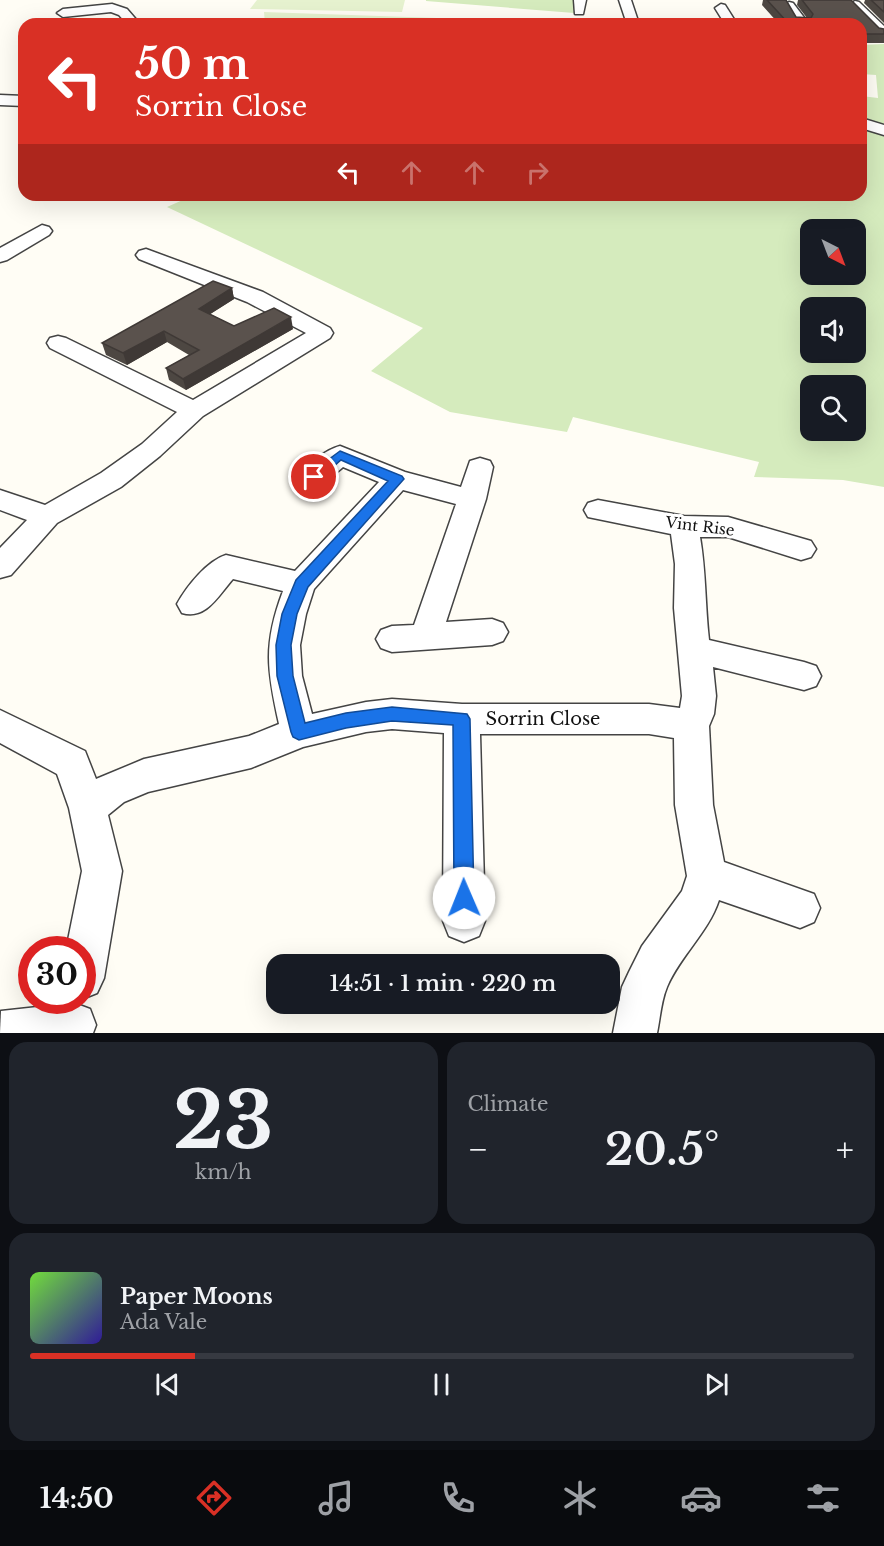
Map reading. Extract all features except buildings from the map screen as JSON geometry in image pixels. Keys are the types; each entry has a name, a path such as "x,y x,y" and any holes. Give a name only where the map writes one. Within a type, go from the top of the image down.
{"street":[{"path":"626,0 631,18"},
{"path":"855,5 883,32"},
{"path":"789,6 798,18"},
{"path":"63,12 112,8 123,12 128,18"},
{"path":"721,8 727,18"},
{"path":"867,32 883,32"},
{"path":"0,100 18,101"},
{"path":"867,125 884,130"},
{"path":"0,256 42,231"},
{"path":"0,567 47,516 111,480 151,450 194,410 322,333 255,297 146,255"},
{"path":"58,343 194,410"},
{"path":"314,477 340,455 397,479 472,499"},
{"path":"426,635 472,499 480,467"},
{"path":"299,732 285,676 284,645 290,614 301,584 397,479"},
{"path":"0,500 47,516"},
{"name":"Vint Rise","path":"598,510 684,526 728,527 801,549"},
{"path":"635,1033 644,987 657,961 698,903 707,876 694,805 692,724 697,714 699,696 690,608 690,564 684,526"},
{"path":"193,604 226,566 301,584"},
{"path":"392,639 492,632"},
{"path":"696,650 804,676"},
{"name":"Sorrin Close","path":"88,808 111,790 144,776 251,752 299,732 346,721 392,714 462,719 649,719 692,724"},
{"path":"462,719 464,921"},
{"path":"0,725 72,763 88,808 102,871 90,936"},
{"path":"707,876 800,908"},
{"path":"1,1033 75,1020"}],"green space":[{"path":"257,0 405,0 402,12 250,9"},
{"path":"426,0 575,0 574,13"},
{"path":"264,12 437,18 264,18"},
{"path":"884,44 884,127 867,123 867,97 878,98 876,75 867,74 867,45"},
{"path":"867,128 884,133 884,487 843,480 754,477 759,462 573,417 567,432 450,412 371,371 423,328 167,207 180,201 867,201"}],"route":[{"path":"314,477 340,455 397,479 301,584 290,614 284,645 285,676 299,732 327,724 392,714 462,719 464,898"}]}
